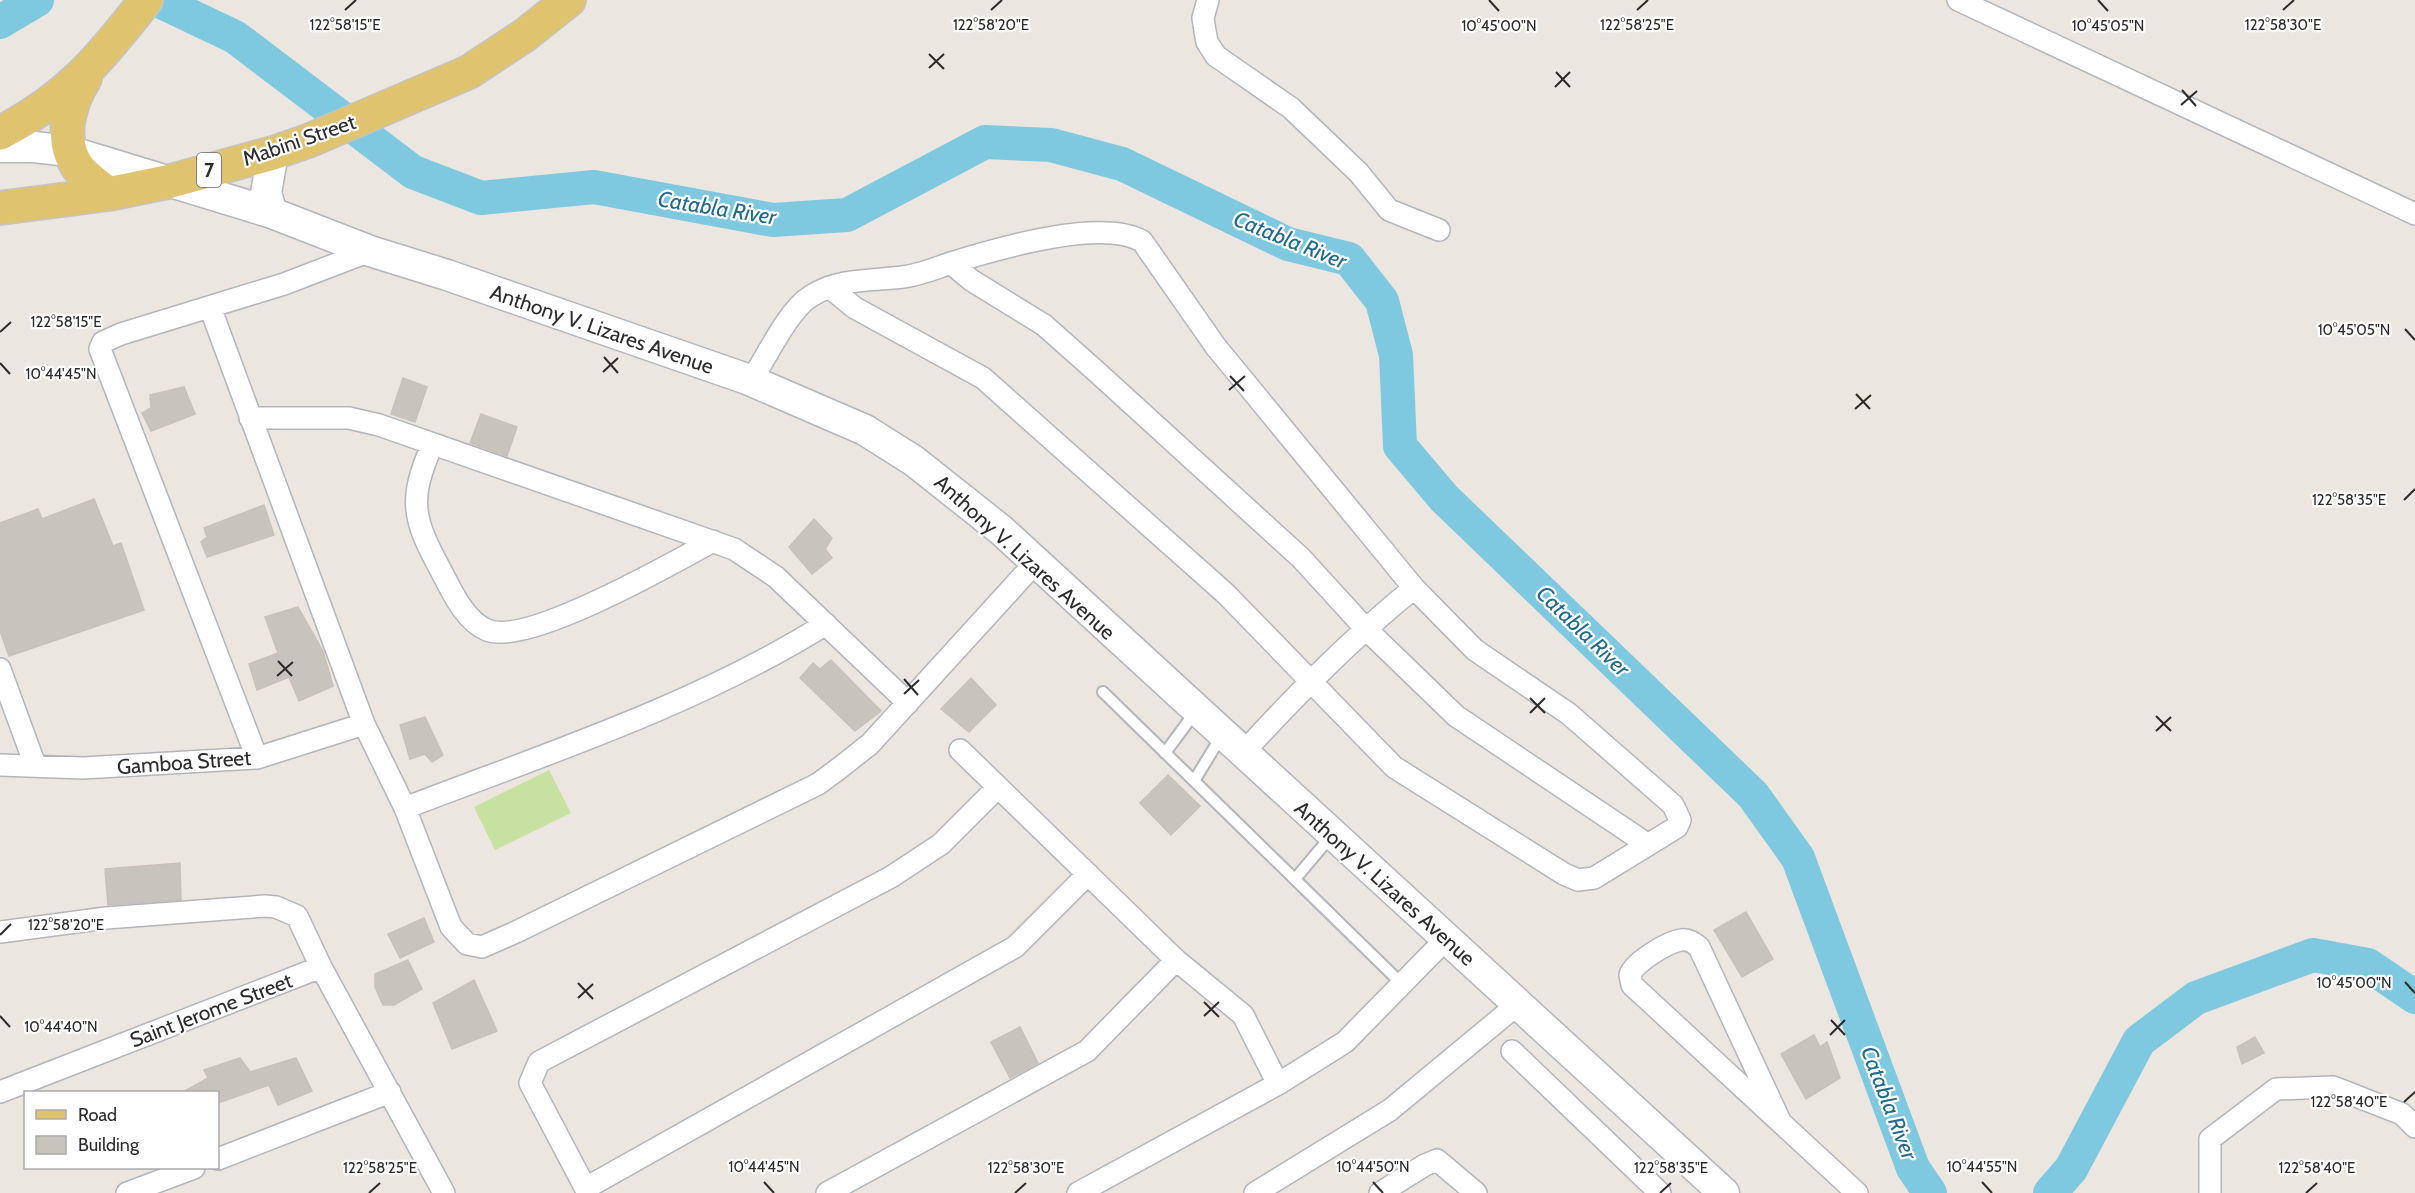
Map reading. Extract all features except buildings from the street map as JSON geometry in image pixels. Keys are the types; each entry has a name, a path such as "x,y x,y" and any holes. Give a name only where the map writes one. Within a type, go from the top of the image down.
{"main road":[{"name":"Mabini Street","path":"0,208 108,194 167,182 308,141 442,85 495,57 569,0"},
{"path":"0,133 54,102 94,64 136,12"},
{"path":"94,64 71,106 67,126 69,151 78,168 108,194"},
{"name":"Anthony V. Lizares Avenue","path":"0,147 34,147 69,151 272,213 370,251 447,275 751,381 865,430 905,455 959,495 1724,1193"},
{"path":"272,213 266,193 273,153"}],"street":[{"path":"1208,0 1203,18 1204,31 1207,42 1216,56 1299,115 1359,173 1389,210 1439,230"},
{"path":"1958,0 2415,214"},
{"path":"751,381 802,302 829,287 852,280 904,278 1022,244 1077,234 1125,234 1142,241 1216,347 1414,588 1475,650 1569,714 1673,805 1680,820 1677,827 1594,878 1578,880 1564,874 1394,767 1226,594 983,378 855,308 829,287"},
{"path":"257,758 100,349 107,339 284,284 370,251"},
{"path":"951,263 971,280 1044,325 1301,558 1365,628 1456,716 1647,844"},
{"path":"210,306 364,724 405,808 451,927 467,944 482,947 818,784 870,744 1035,563"},
{"path":"250,418 349,418 380,425 713,541 754,561 826,624 908,703"},
{"path":"432,445 419,475 416,514 457,598 469,616 486,630 501,634 575,611 631,587 713,541"},
{"path":"1232,744 1309,681 1365,628 1414,588"},
{"path":"405,808 680,701 775,656 826,624"},
{"path":"0,669 35,765"},
{"name":"Gamboa Street","path":"0,765 83,768 257,758 364,724"},
{"path":"960,750 1176,960 1243,1015 1278,1084"},
{"path":"998,787 941,844 891,877 539,1062 530,1083 587,1191 1015,947 1088,874"},
{"path":"0,932 106,918 276,906 297,916 321,967 444,1193"},
{"path":"1078,1193 1278,1084 1345,1042 1446,939"},
{"path":"1780,1121 1699,947 1691,941 1681,940 1637,962 1630,975 1632,985 1857,1193"},
{"path":"827,1193 1087,1051 1176,960"},
{"name":"Saint Jerome Street","path":"0,1092 321,967"},
{"path":"1255,1193 1390,1110 1518,1004"},
{"path":"1512,1051 1660,1193"},
{"path":"2210,1193 2210,1139 2276,1089 2334,1087 2402,1114 2415,1127"},
{"path":"219,1159 390,1092"},
{"path":"1380,1193 1437,1160 1476,1193"},
{"path":"127,1193 189,1169"}],"lane":[{"path":"1103,692 1401,984"},
{"path":"1165,753 1196,711"},
{"path":"1194,781 1232,744"},
{"path":"1295,879 1332,835"}],"green space":[{"path":"549,770 571,813 495,850 474,807"}],"waterway":[{"name":"Catabla River","path":"0,22 37,0"},
{"name":"Catabla River","path":"157,0 235,37 413,172 481,198 594,187 773,220 847,215 985,142 1051,145 1122,164 1288,244 1349,259 1382,301 1396,355 1400,446 1444,498 1753,795 1798,858 1913,1168 1930,1193"},
{"name":"Catabla River","path":"2050,1193 2071,1169 2139,1041 2196,998 2313,955 2368,965 2415,997"}]}
